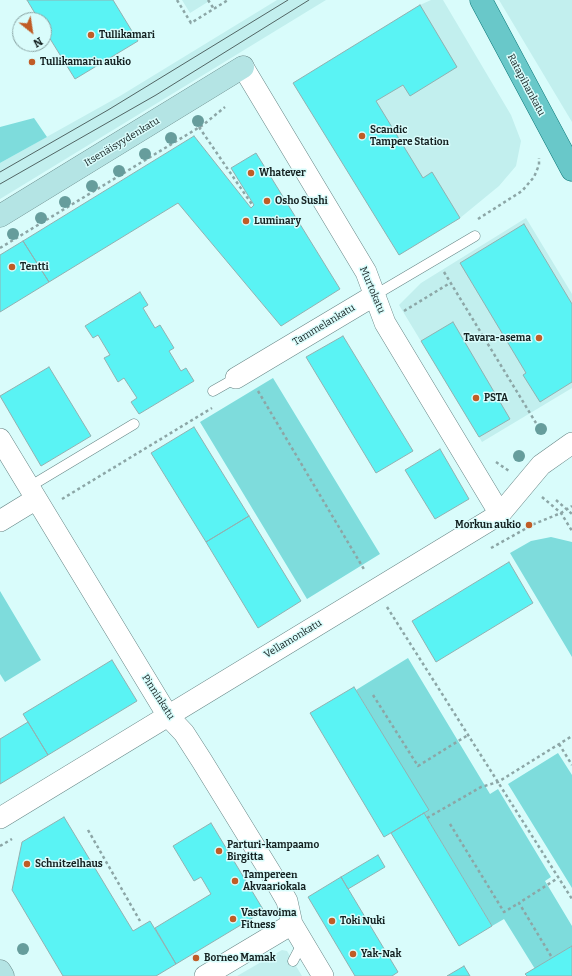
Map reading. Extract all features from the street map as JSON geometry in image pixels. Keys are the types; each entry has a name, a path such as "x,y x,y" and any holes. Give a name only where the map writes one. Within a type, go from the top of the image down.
{"main road":[{"name":"Ratapihankatu","path":"481,0 572,170"},
{"name":"Itsenäisyydenkatu","path":"0,216 243,68"},
{"path":"0,971 3,976"}],"street":[{"name":"Murtokatu","path":"243,68 366,272 385,323 500,514"},
{"name":"Tammelankatu","path":"236,378 374,295"},
{"name":"Pinninkatu","path":"0,439 168,716 184,733 272,875 287,901 292,924 323,976"},
{"name":"Vellamonkatu","path":"0,818 500,514 541,465 572,443"},
{"path":"0,521 36,499"},
{"path":"205,976 292,924"}],"lane":[{"name":"Tammelankatu","path":"374,295 475,236"},
{"path":"213,392 236,378"},
{"path":"36,499 134,424"},
{"path":"293,961 303,942"}],"path":[{"path":"177,0 191,23 228,0"},
{"path":"208,0 214,9"},
{"path":"0,248 199,127 229,103"},
{"path":"199,127 253,206"},
{"path":"436,259 536,423"},
{"path":"400,313 450,283"},
{"path":"257,389 376,589 572,900"},
{"path":"36,499 214,407"},
{"path":"556,500 572,514"},
{"path":"572,506 561,513 572,531"},
{"path":"373,695 418,766 468,735"},
{"path":"427,818 480,787 498,782 572,736"},
{"path":"560,744 572,764"},
{"path":"450,824 504,912 558,878"},
{"path":"88,830 140,921"},
{"path":"518,903 551,956"}],"shaded area":[{"path":"182,0 211,0 190,13"},
{"path":"277,0 326,0 0,199 0,163 120,96"},
{"path":"431,0 443,0 511,115 521,141 516,166 499,186 460,218 399,255 293,83 420,5"},
{"path":"499,0 572,0 572,122"},
{"path":"34,118 47,137 0,163 0,127"},
{"path":"526,218 572,294 572,388 482,442 399,305 421,283"},
{"path":"273,378 380,554 307,599 200,422"},
{"path":"551,537 572,542 572,657 510,553 531,541"},
{"path":"0,591 41,660 5,682 0,674"},
{"path":"408,658 490,794 498,789 551,877 545,881 572,926 572,946 535,969 504,919 492,926 424,813 428,810 356,690"},
{"path":"558,753 572,775 572,888 508,784"},
{"path":"282,950 287,951 302,976 237,976"}],"building":[{"name":"Tullikamari","path":"27,0 113,0 138,41 75,79 52,42 52,12 34,12"},
{"name":"Scandic Tampere Station","path":"420,5 457,67 410,96 403,85 376,101 423,178 432,172 460,218 399,255 293,83"},
{"name":"Luminary","path":"194,136 251,208 254,205 231,168 256,153 340,289 281,326 178,203 49,282 23,241"},
{"name":"Tavara-asema","path":"524,224 572,304 572,382 540,402 523,375 526,373 460,263"},
{"path":"23,241 49,282 0,312 0,255"},
{"path":"140,292 148,305 143,308 155,328 160,325 174,348 169,351 181,371 186,368 194,381 139,414 131,402 137,398 124,378 118,382 104,358 110,355 98,335 93,338 85,326"},
{"path":"453,322 510,419 479,437 421,341"},
{"path":"343,336 413,451 376,473 306,357"},
{"path":"49,367 91,436 41,466 0,396"},
{"path":"194,427 249,516 206,542 151,453"},
{"path":"440,449 469,499 435,519 405,470"},
{"path":"249,516 301,601 258,628 206,542"},
{"path":"509,562 533,603 436,662 412,621"},
{"path":"112,660 137,701 48,755 23,714"},
{"path":"354,687 429,810 384,837 310,713"},
{"path":"28,722 48,755 0,784 0,739"},
{"path":"424,813 492,926 459,946 391,833"},
{"path":"64,817 133,931 150,921 176,964 156,976 63,976 12,890 22,842"},
{"path":"211,823 264,911 176,964 155,928 211,894 201,877 194,881 173,846"},
{"path":"378,855 385,867 348,889 341,877"},
{"path":"341,877 398,972 392,976 355,976 308,897"},
{"path":"572,946 572,976 527,976 525,974"},
{"path":"464,966 470,976 447,976"}],"tram line":[{"path":"0,172 108,110 288,0"},
{"path":"0,184 156,95 309,0"}],"place":[{"name":"Tullikamari","path":"91,35"},
{"name":"Tullikamarin aukio","path":"32,62"},
{"name":"Scandic Tampere Station","path":"362,136"},
{"name":"Whatever","path":"251,173"},
{"name":"Osho Sushi","path":"267,201"},
{"name":"Luminary","path":"246,221"},
{"name":"Tentti","path":"12,267"},
{"name":"Tavara-asema","path":"539,338"},
{"name":"PSTA","path":"476,398"},
{"name":"Morkun aukio","path":"529,525"},
{"name":"Parturi-kampaamo Birgitta","path":"219,851"},
{"name":"Schnitzelhaus","path":"27,864"},
{"name":"Tampereen Akvaariokala","path":"235,881"},
{"name":"Vastavoima Fitness","path":"233,919"},
{"name":"Toki Nuki","path":"332,921"},
{"name":"Yak-Nak","path":"353,954"},
{"name":"Borneo Mamak","path":"196,958"}]}
